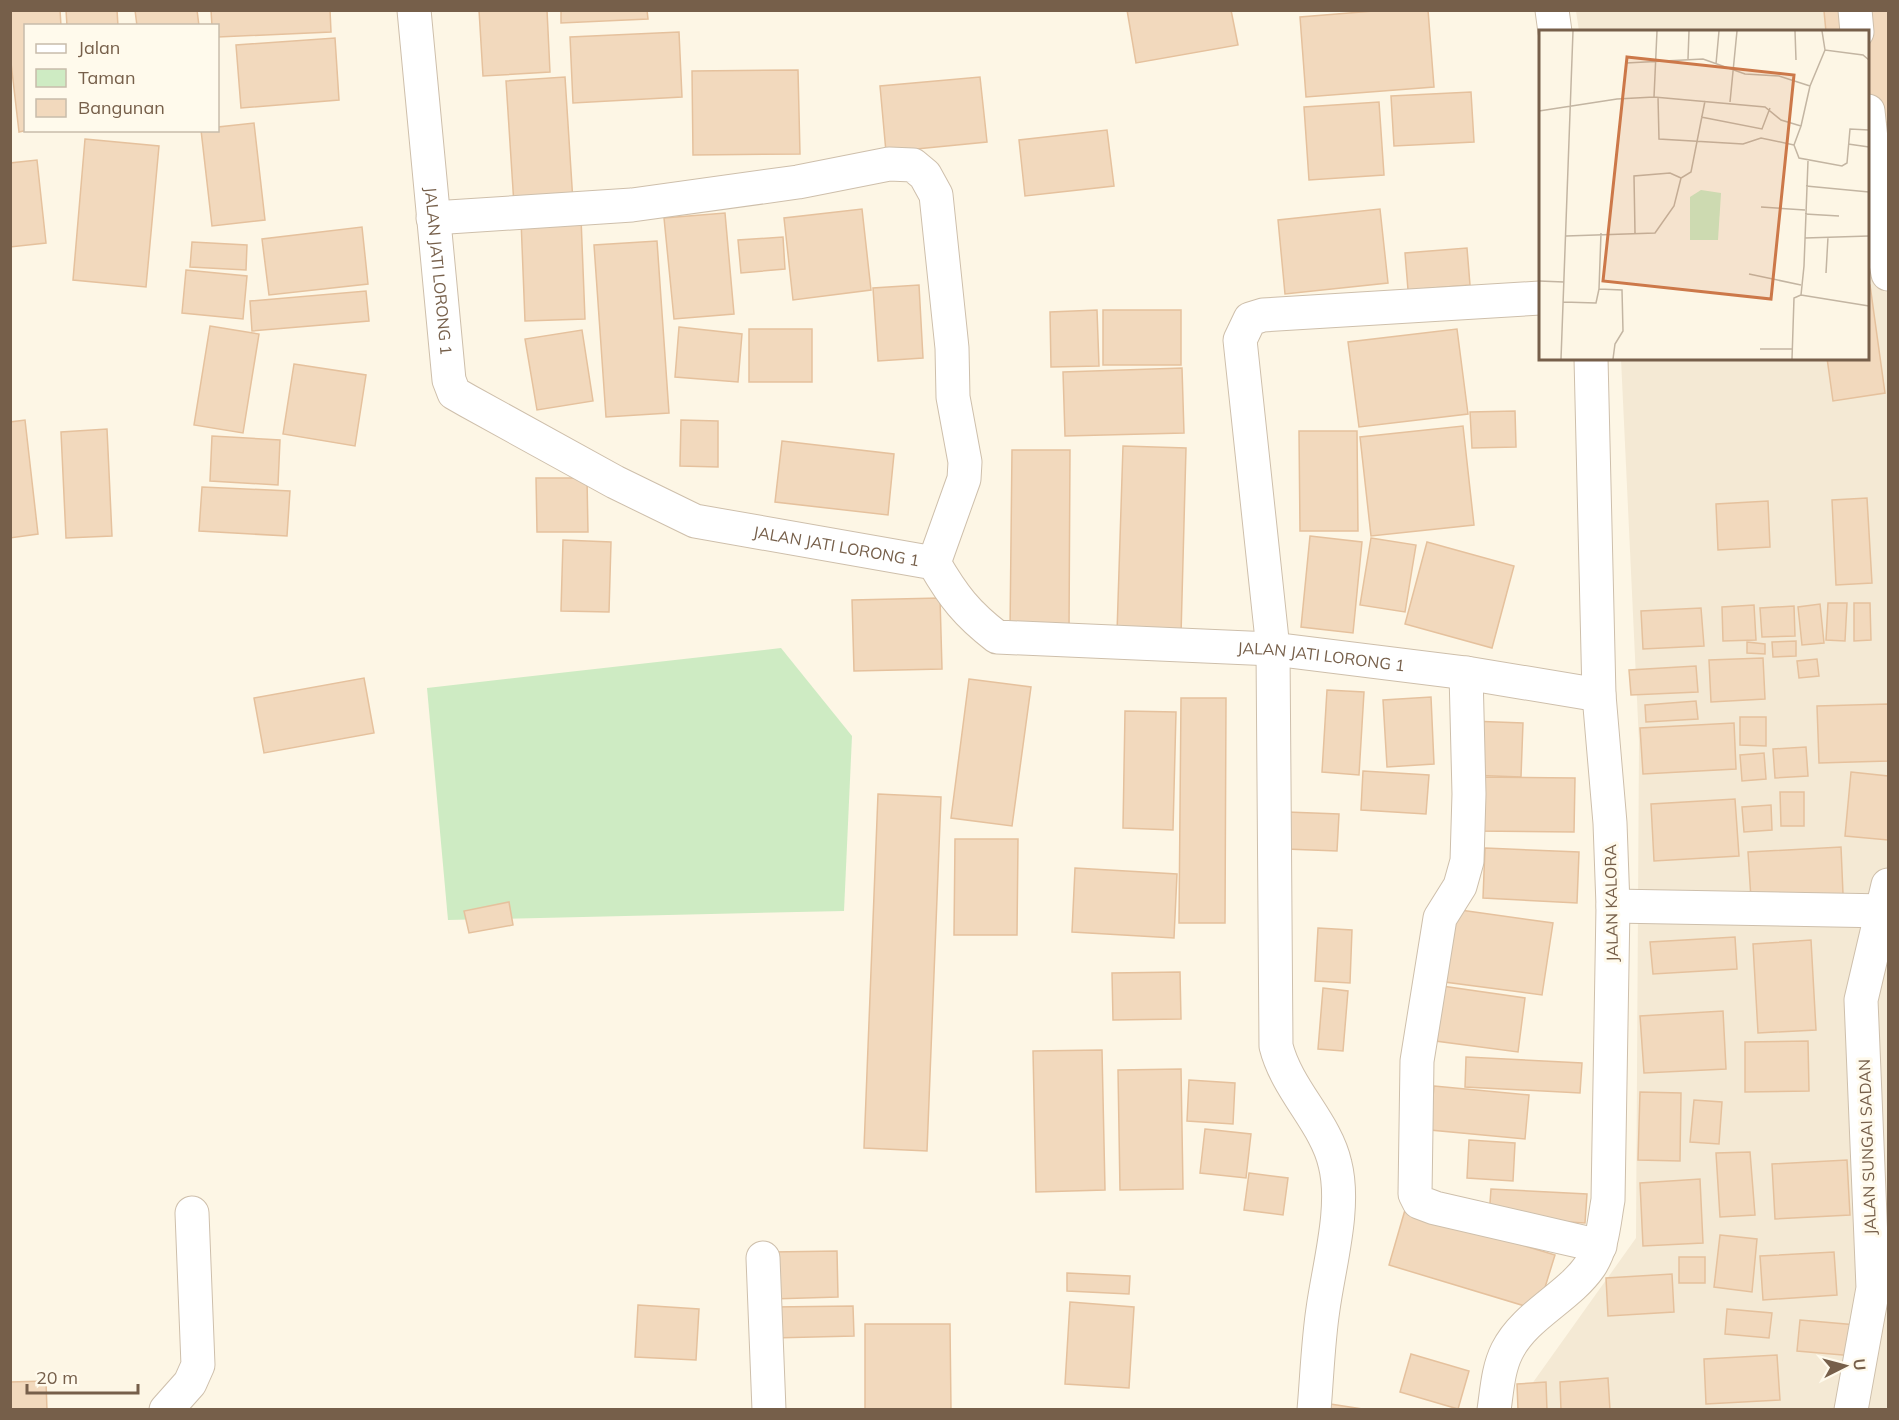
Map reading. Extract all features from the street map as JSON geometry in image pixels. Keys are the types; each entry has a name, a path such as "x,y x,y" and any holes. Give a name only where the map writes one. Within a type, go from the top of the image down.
{"street":[{"name":"JALAN JATI LORONG 1","path":"414,10 448,380 454,393 615,482 696,521 934,563 953,596 997,637 1273,649 1466,673 1599,695"},
{"path":"1552,10 1555,30"},
{"path":"1855,10 1857,30"},
{"path":"1869,123 1879,241 1888,273"},
{"path":"433,218 633,205 798,182 889,164 913,165 925,175 936,195 952,348 953,397 965,462 964,479 934,563"},
{"path":"1314,1410 1322,1313 1340,1192 1335,1162 1322,1135 1281,1068 1276,1046 1273,649 1240,354 1241,333 1250,319 1263,315 1539,298"},
{"name":"JALAN KALORA","path":"1494,1410 1502,1366 1508,1350 1531,1322 1577,1282 1591,1265 1600,1246 1608,1200 1613,906 1610,823 1599,695 1591,360"},
{"path":"1466,673 1469,794 1467,861 1460,886 1440,918 1417,1061 1415,1194 1419,1202 1435,1208 1600,1246"},
{"path":"1613,906 1886,902"},
{"name":"JALAN SUNGAI SADAN","path":"1851,1410 1873,1288 1861,1000 1886,902"},
{"path":"166,1410 190,1383 198,1365 192,1213"},
{"path":"763,1258 769,1410"}],"shaded area":[{"path":"1576,11 1888,11 1888,1409 1523,1410 1529,1388 1636,1238 1639,742 1621,360 1869,360 1869,30 1579,30"}],"green space":[{"path":"781,648 852,736 844,911 448,920 427,688"}],"building":[{"path":"10,10 60,10 61,24 24,24 24,131 19,132 10,54"},
{"path":"66,10 117,10 118,24 67,24"},
{"path":"135,10 197,10 199,24 137,24"},
{"path":"211,10 330,10 331,32 219,37 219,24 212,24"},
{"path":"479,10 547,10 550,72 483,76"},
{"path":"561,10 647,10 648,19 561,23"},
{"path":"1127,10 1231,10 1238,45 1136,63"},
{"path":"1386,10 1428,10 1434,87 1306,97 1300,17"},
{"path":"1888,10 1888,122 1869,124 1869,30 1826,30 1824,11"},
{"path":"679,32 682,97 573,103 570,37"},
{"path":"335,38 339,100 241,108 236,45"},
{"path":"798,70 800,154 693,155 692,71"},
{"path":"565,77 573,202 514,205 506,81"},
{"path":"980,77 987,142 886,152 880,86"},
{"path":"1471,92 1474,142 1394,146 1391,96"},
{"path":"1379,102 1384,175 1309,180 1304,107"},
{"path":"254,123 265,220 212,226 201,132 219,132 219,127"},
{"path":"1107,130 1114,186 1025,196 1019,140"},
{"path":"85,139 159,146 146,287 73,280"},
{"path":"37,160 46,243 10,247 10,163"},
{"path":"862,209 871,290 793,300 784,218"},
{"path":"1380,209 1388,283 1285,294 1278,220"},
{"path":"725,213 734,314 674,319 664,218"},
{"path":"581,218 585,319 525,321 521,220"},
{"path":"362,227 368,284 269,295 262,239"},
{"path":"783,237 785,269 741,273 738,240"},
{"path":"657,241 669,413 606,417 594,245"},
{"path":"192,242 247,245 246,270 190,267"},
{"path":"1467,248 1470,285 1408,290 1405,253"},
{"path":"186,270 247,276 243,319 182,313"},
{"path":"919,285 923,358 878,361 873,288"},
{"path":"1870,285 1885,393 1833,401 1827,360 1869,360"},
{"path":"366,291 369,321 252,331 250,301"},
{"path":"1097,310 1099,366 1051,367 1050,312"},
{"path":"1103,310 1181,310 1181,365 1103,365"},
{"path":"210,326 259,334 243,433 194,425"},
{"path":"679,327 742,334 738,382 675,377"},
{"path":"749,329 812,329 812,382 749,382"},
{"path":"1457,329 1468,414 1359,427 1348,342"},
{"path":"582,330 593,401 537,410 525,339"},
{"path":"294,364 366,375 355,446 283,434"},
{"path":"1182,368 1184,433 1065,436 1063,372"},
{"path":"1515,411 1516,447 1472,448 1470,412"},
{"path":"25,420 38,534 10,538 10,422"},
{"path":"681,420 718,421 718,467 680,466"},
{"path":"1463,426 1474,525 1371,536 1360,437"},
{"path":"107,429 112,536 66,538 61,432"},
{"path":"1299,431 1357,431 1358,531 1300,531"},
{"path":"212,436 280,440 278,485 210,481"},
{"path":"782,441 894,454 888,515 775,502"},
{"path":"1123,446 1186,448 1181,635 1117,633"},
{"path":"1012,450 1070,450 1069,633 1010,632"},
{"path":"536,478 587,478 588,532 537,532"},
{"path":"202,487 290,491 287,536 199,531"},
{"path":"1867,498 1872,583 1836,585 1832,500"},
{"path":"1768,501 1770,547 1718,550 1716,504"},
{"path":"1310,536 1362,542 1353,633 1301,627"},
{"path":"1371,538 1416,545 1405,612 1360,605"},
{"path":"563,540 611,542 609,612 561,611"},
{"path":"1427,542 1514,566 1492,648 1405,624"},
{"path":"940,598 942,669 854,671 852,600"},
{"path":"1828,603 1847,603 1845,641 1826,640"},
{"path":"1854,603 1870,603 1871,640 1854,641"},
{"path":"1820,604 1824,643 1802,645 1798,607"},
{"path":"1754,605 1756,640 1723,641 1722,607"},
{"path":"1794,606 1795,636 1762,637 1760,608"},
{"path":"1701,608 1704,646 1643,649 1641,611"},
{"path":"1796,641 1796,656 1773,657 1772,642"},
{"path":"1747,642 1765,644 1765,654 1747,653"},
{"path":"1763,658 1765,699 1711,702 1709,660"},
{"path":"1817,659 1819,676 1799,678 1797,661"},
{"path":"1696,666 1698,692 1631,695 1629,670"},
{"path":"364,678 374,733 264,753 254,698"},
{"path":"969,679 1031,687 1012,826 951,818"},
{"path":"1327,690 1364,692 1359,775 1322,772"},
{"path":"1431,697 1434,764 1387,767 1383,700"},
{"path":"1181,698 1226,698 1225,923 1179,923"},
{"path":"1696,701 1698,719 1646,722 1645,705"},
{"path":"1888,704 1888,761 1819,763 1817,706"},
{"path":"1125,711 1176,712 1173,830 1123,828"},
{"path":"1740,717 1766,717 1766,746 1740,745"},
{"path":"1470,721 1523,723 1521,777 1468,775"},
{"path":"1734,723 1736,769 1643,774 1640,728"},
{"path":"1806,747 1808,776 1775,778 1773,749"},
{"path":"1764,753 1766,779 1742,781 1740,755"},
{"path":"1363,771 1429,775 1426,814 1361,810"},
{"path":"1851,772 1888,776 1888,840 1845,836"},
{"path":"1474,777 1575,778 1574,832 1474,831"},
{"path":"1780,792 1804,792 1804,826 1781,826"},
{"path":"878,794 941,797 927,1151 864,1148"},
{"path":"1735,799 1739,856 1654,861 1651,804"},
{"path":"1771,805 1772,830 1744,832 1742,807"},
{"path":"1287,812 1339,814 1337,851 1286,849"},
{"path":"955,839 1018,839 1017,935 954,935"},
{"path":"1841,847 1843,894 1751,899 1748,852"},
{"path":"1485,848 1579,852 1577,903 1483,898"},
{"path":"1075,868 1177,874 1174,938 1072,932"},
{"path":"509,902 513,925 469,933 464,911"},
{"path":"1446,908 1553,923 1542,995 1437,981"},
{"path":"1318,928 1352,930 1350,983 1315,981"},
{"path":"1735,937 1737,969 1653,974 1650,942"},
{"path":"1811,940 1816,1030 1758,1033 1753,944"},
{"path":"1180,972 1181,1019 1113,1020 1112,973"},
{"path":"1435,985 1525,998 1518,1052 1428,1040"},
{"path":"1323,988 1348,991 1343,1051 1318,1049"},
{"path":"1723,1011 1726,1069 1644,1073 1640,1016"},
{"path":"1808,1041 1809,1091 1745,1092 1745,1042"},
{"path":"1102,1050 1105,1190 1036,1192 1033,1051"},
{"path":"1466,1057 1582,1063 1580,1093 1465,1087"},
{"path":"1181,1069 1183,1189 1120,1190 1118,1070"},
{"path":"1189,1080 1235,1083 1233,1124 1187,1121"},
{"path":"1434,1086 1529,1095 1525,1139 1430,1130"},
{"path":"1640,1092 1681,1093 1680,1161 1638,1160"},
{"path":"1694,1100 1722,1102 1719,1144 1690,1142"},
{"path":"1205,1129 1251,1134 1246,1178 1200,1173"},
{"path":"1469,1140 1515,1143 1513,1181 1467,1178"},
{"path":"1750,1152 1755,1215 1720,1217 1716,1153"},
{"path":"1847,1160 1850,1215 1775,1219 1772,1164"},
{"path":"1249,1173 1288,1178 1283,1215 1244,1210"},
{"path":"1700,1179 1703,1243 1643,1246 1640,1183"},
{"path":"1491,1189 1587,1194 1585,1223 1489,1217"},
{"path":"1405,1210 1555,1255 1538,1310 1389,1265"},
{"path":"1720,1235 1757,1239 1752,1292 1714,1287"},
{"path":"837,1251 838,1297 772,1299 772,1252"},
{"path":"1834,1252 1837,1295 1763,1300 1760,1256"},
{"path":"1679,1257 1705,1257 1705,1283 1679,1283"},
{"path":"1067,1273 1130,1276 1129,1294 1067,1291"},
{"path":"1672,1274 1674,1312 1608,1316 1606,1278"},
{"path":"1070,1302 1134,1307 1129,1388 1065,1384"},
{"path":"638,1305 699,1309 696,1360 635,1357"},
{"path":"853,1306 854,1336 773,1338 773,1307"},
{"path":"1727,1309 1772,1313 1769,1338 1725,1334"},
{"path":"1800,1320 1857,1325 1854,1356 1797,1351"},
{"path":"865,1324 950,1324 951,1410 865,1410"},
{"path":"1411,1354 1469,1371 1458,1409 1400,1392"},
{"path":"1777,1355 1780,1400 1706,1404 1704,1359"},
{"path":"1608,1378 1610,1410 1561,1410 1560,1382"},
{"path":"46,1381 47,1410 10,1410 10,1382"},
{"path":"1546,1382 1547,1410 1518,1410 1517,1384"},
{"path":"1324,1403 1369,1410 1323,1410"}]}
